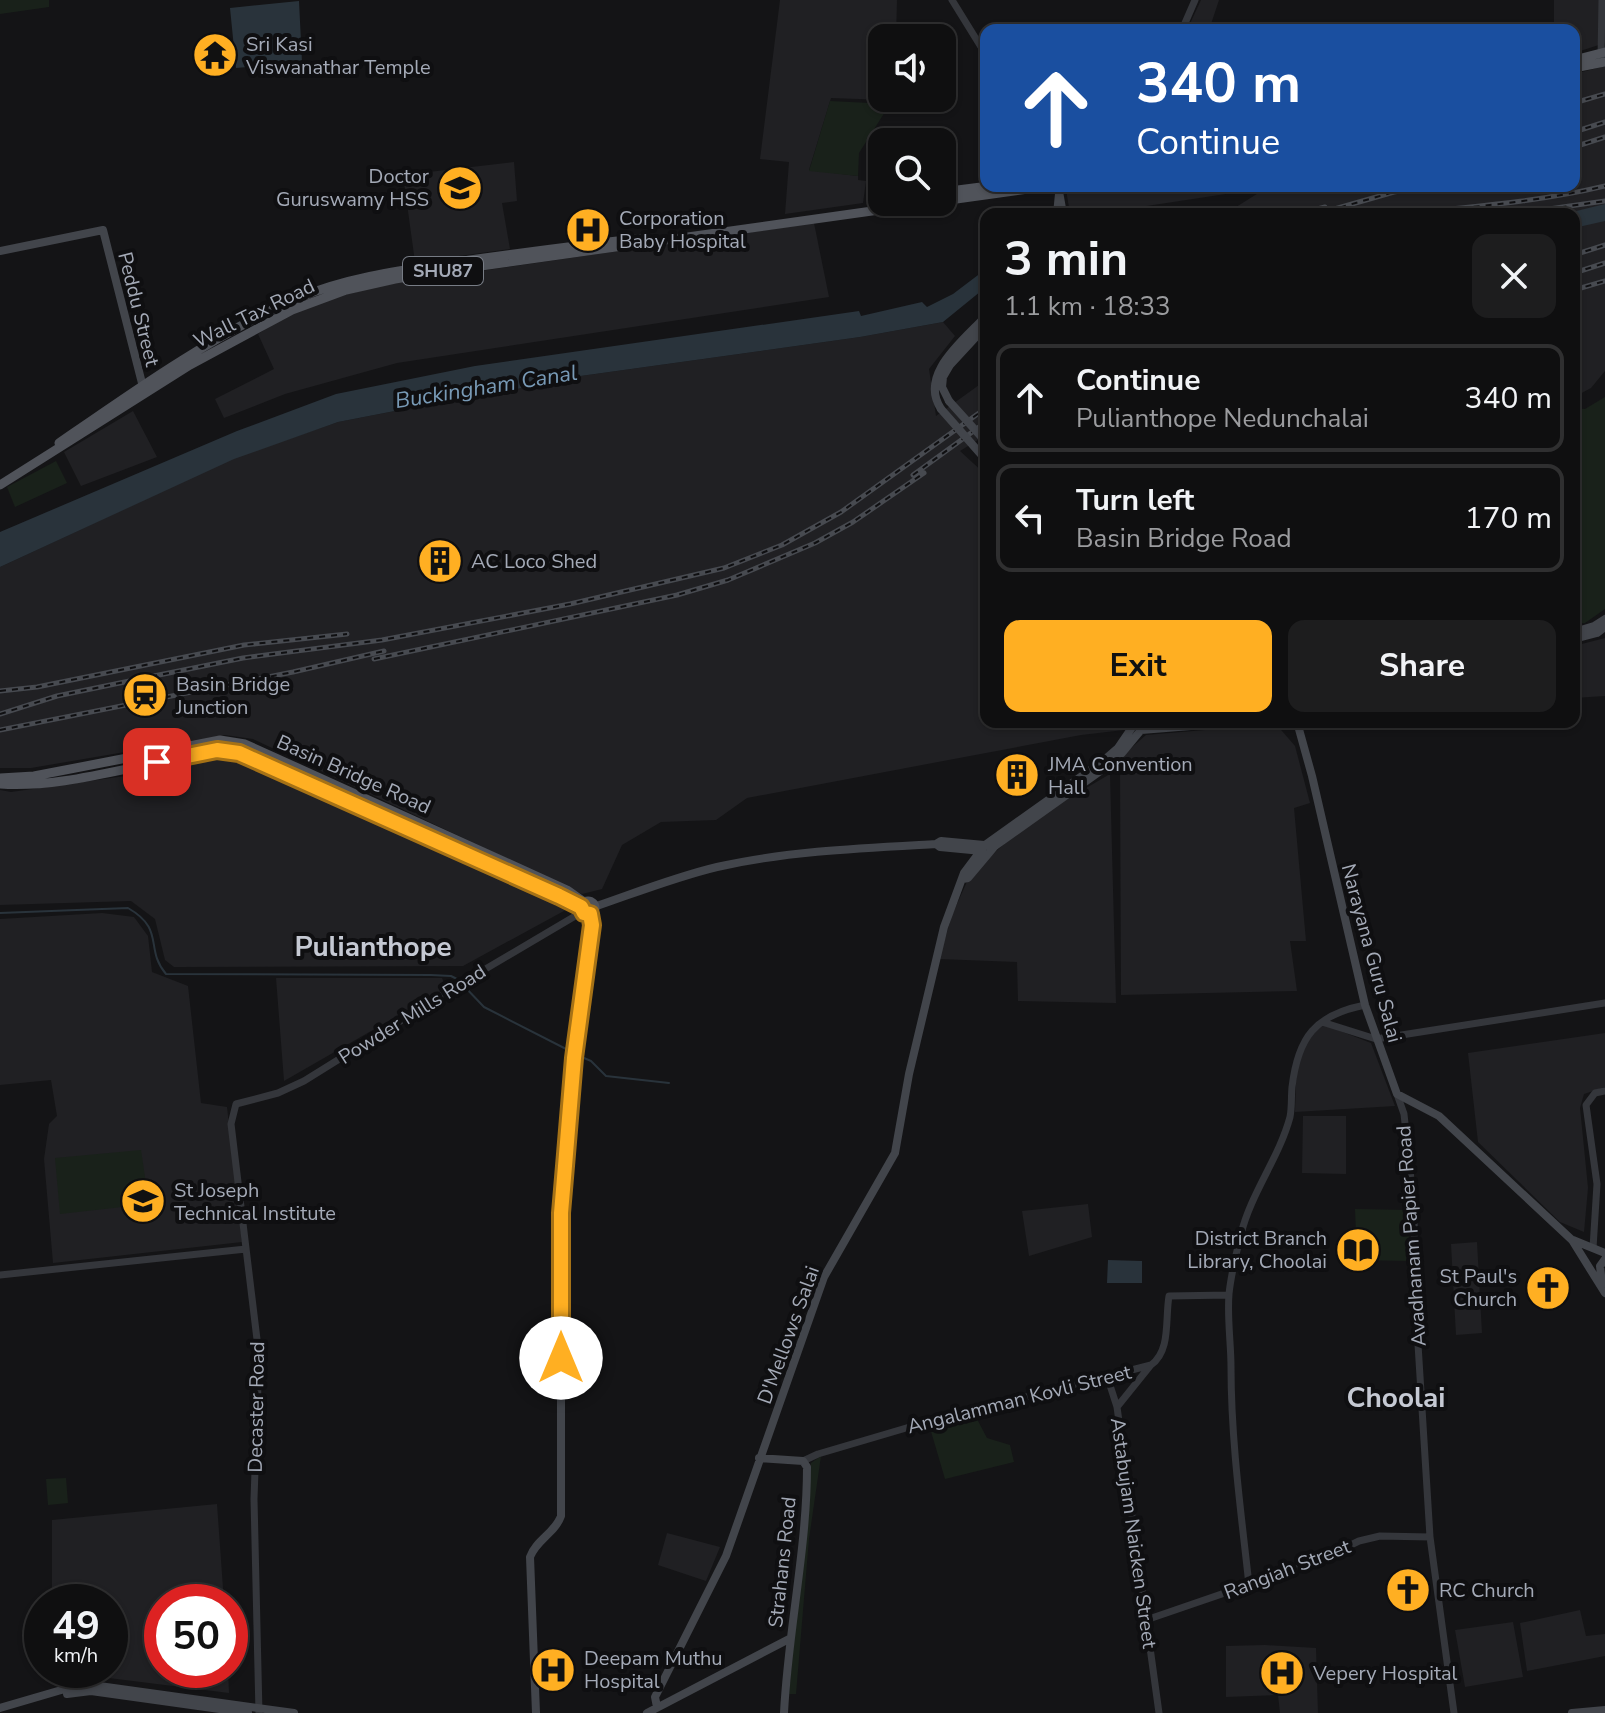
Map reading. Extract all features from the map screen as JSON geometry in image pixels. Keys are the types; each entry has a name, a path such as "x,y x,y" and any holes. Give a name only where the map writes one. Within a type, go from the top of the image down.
{"main road":[{"path":"1580,59 1603,57"},
{"path":"1580,66 1603,57"},
{"path":"956,190 980,187"},
{"path":"956,199 1006,192"},
{"name":"Wall Tax Road","path":"0,485 256,318 300,297 344,282 384,273 568,246 685,234 868,206"},
{"name":"Wall Tax Road","path":"0,478 190,365 292,310 346,290 420,275 868,212"},
{"name":"Peddu Street","path":"0,251 103,230 144,390"},
{"path":"980,323 944,362 935,377 934,398 980,453"},
{"path":"980,333 946,371 942,387 949,401 980,435"},
{"path":"1580,630 1605,619"},
{"path":"1580,637 1597,633 1605,627"},
{"path":"536,1713 531,1553 557,1525 561,1516 561,1213 575,1054 590,937 586,908 666,881 727,865 835,850 936,844 941,841 987,848 1103,761 1118,748 1132,728"},
{"name":"Narayana Guru Salai","path":"1299,728 1365,1005 1397,1094"},
{"name":"Basin Bridge Road","path":"96,769 220,740 245,744 567,890 586,908"},
{"path":"0,778 96,769"},
{"path":"0,784 35,784 96,769"},
{"name":"D'Mellows Salai","path":"657,1707 655,1697 726,1556 824,1277 895,1153 909,1074 944,927 964,873 987,848"},
{"path":"1397,1094 1439,1116 1572,1240 1604,1291"},
{"path":"1572,1240 1605,1253"},
{"path":"1584,1258 1593,1248"},
{"path":"1604,1291 1600,1266 1605,1259"},
{"path":"759,1458 803,1461"},
{"name":"Strahans Road","path":"784,1713 807,1471 803,1461"},
{"path":"647,1713 789,1639"},
{"path":"0,1710 75,1686 92,1685 294,1713"},
{"path":"0,1710 91,1691 248,1713"},
{"path":"1572,1713 1605,1710"}],"street":[{"path":"952,0 980,45"},
{"path":"1185,24 1195,0"},
{"path":"1602,0 1603,57"},
{"name":"Powder Mills Road","path":"236,1104 278,1093 304,1081 586,908"},
{"path":"1322,1022 1376,1039 1605,1003"},
{"path":"1249,1585 1232,1419 1229,1295 1248,1208 1269,1172 1289,1118 1298,1054 1308,1033 1322,1022 1342,1009 1365,1005"},
{"path":"1593,1248 1597,1184 1586,1105 1595,1093 1605,1091"},
{"name":"Avadhanam Papier Road","path":"1397,1094 1404,1114 1414,1208 1415,1296 1430,1537 1454,1713"},
{"name":"Decaster Road","path":"236,1104 231,1124 259,1356 254,1499 259,1710"},
{"path":"0,1275 246,1249"},
{"name":"Angalamman Kovli Street","path":"803,1461 913,1426 1151,1365 1160,1359 1164,1350 1169,1296 1229,1295"},
{"name":"Astabujam Naicken Street","path":"1151,1365 1117,1407 1159,1713"},
{"path":"1107,1376 1117,1407"},
{"name":"Rangiah Street","path":"1146,1620 1318,1561 1359,1541 1380,1536 1430,1537"}],"shaded area":[{"path":"0,0 49,0 49,7 0,14"},
{"path":"780,0 897,0 896,24 868,24 868,99 831,98 809,170 858,176 858,180 866,181 863,203 785,214 789,162 760,159"},
{"path":"1201,0 1219,0 1211,24 1190,24"},
{"path":"1554,0 1605,0 1605,43 1580,51 1580,24 1554,24"},
{"path":"1605,66 1605,371 1591,388 1580,394 1580,208 1235,208 1260,192 1580,192 1580,72"},
{"path":"830,101 868,103 868,112 885,112 875,128 868,128 868,139 859,153 858,176 809,171"},
{"path":"514,162 517,201 502,203 510,249 415,262 403,175"},
{"path":"1066,192 1239,192 1134,208 1069,208"},
{"name":"Corporation Baby Hospital","path":"569,220 606,221 609,238 569,243"},
{"path":"814,223 829,297 397,363 285,394 224,418 215,399 274,369 258,334 287,315 340,296 382,285"},
{"path":"943,322 955,336 929,369 936,416 980,384 980,439 960,451 980,469 980,728 1124,730 1081,735 747,798 716,820 661,822 622,845 602,889 582,894 253,739 225,735 31,768 0,768 0,567 234,458 338,422 436,403 458,402 566,378 860,337"},
{"path":"1605,397 1605,609 1580,623 1580,409 1585,409"},
{"path":"133,411 157,457 81,486 64,452"},
{"path":"56,461 67,483 15,507 7,487"},
{"path":"1605,638 1605,696 1580,698 1580,644"},
{"path":"1229,728 1279,728 1295,746 1310,803 1294,808 1306,941 1290,941 1297,991 1121,995 1120,765 1122,756 1146,735"},
{"path":"220,755 248,764 573,906 463,966 174,967 165,960 155,919 131,901 0,905 0,790 11,792 161,771"},
{"path":"1110,774 1116,1003 1018,1001 1017,962 939,959 952,915 970,875 1014,835"},
{"path":"102,913 134,917 148,936 152,972 188,986 201,1103 227,1107 242,1242 53,1263 44,1159 49,1124 57,1116 51,1080 0,1085 0,919"},
{"path":"276,978 442,978 446,988 284,1081"},
{"path":"1325,1025 1371,1043 1395,1106 1295,1112 1300,1050 1310,1032"},
{"path":"1605,1033 1605,1087 1584,1094 1580,1108 1588,1188 1584,1232 1560,1222 1478,1142 1468,1053"},
{"path":"1303,1116 1346,1116 1346,1174 1302,1173"},
{"path":"141,1150 149,1204 60,1214 55,1158"},
{"path":"1088,1204 1092,1237 1029,1256 1022,1211"},
{"path":"1355,1209 1409,1210 1410,1261 1357,1260"},
{"path":"1477,1242 1482,1333 1456,1335 1451,1244"},
{"path":"977,1419 987,1438 1010,1445 1014,1462 945,1479 930,1428"},
{"path":"821,1456 809,1539 796,1694 789,1694 811,1463"},
{"path":"66,1478 68,1503 48,1505 46,1479"},
{"path":"217,1504 223,1584 144,1584 144,1682 128,1680 128,1584 52,1584 52,1520"},
{"path":"667,1533 720,1547 706,1581 658,1565"},
{"path":"1580,1610 1586,1636 1605,1634 1605,1656 1527,1671 1520,1623"},
{"path":"1513,1622 1523,1677 1465,1687 1455,1630"},
{"path":"1226,1646 1316,1648 1318,1713 1280,1713 1278,1695 1226,1697"},
{"path":"189,1688 229,1688 229,1693"}],"water":[{"path":"299,1 302,62 236,68 230,8"},
{"path":"1605,204 1605,221 1580,227 1580,210"},
{"name":"Buckingham Canal","path":"980,274 980,292 943,322 860,337 566,378 458,402 436,403 338,422 234,459 0,567 0,532 237,431 336,394 475,366 859,311 861,316 922,302 927,307 953,294"},
{"path":"1108,1260 1142,1261 1142,1283 1107,1283"}],"waterway":[{"path":"0,913 128,908 147,924 156,956 166,974 431,975 451,976 459,980"},
{"path":"463,985 484,1007 572,1052"},
{"path":"577,1055 591,1061 606,1076 669,1083"}],"railway":[{"path":"1580,101 1605,94"},
{"path":"1580,130 1605,122"},
{"path":"1580,145 1605,137"},
{"path":"1580,192 1605,186"},
{"path":"1338,208 1394,192"},
{"path":"1460,208 1580,192"},
{"path":"1555,208 1605,201"},
{"path":"1580,253 1605,245"},
{"path":"1580,271 1605,263"},
{"path":"1580,288 1605,281"},
{"path":"0,714 57,696 243,658 382,640 570,604 724,568 782,545 841,512 980,412"},
{"path":"913,475 980,426"},
{"path":"374,659 677,595 728,580 815,543 853,522 924,473"},
{"path":"0,691 37,687 244,645 347,634"},
{"path":"0,730 384,651"}],"place":[{"name":"Sri Kasi Viswanathar Temple","path":"215,55"},
{"name":"Doctor Guruswamy HSS","path":"460,188"},
{"name":"Corporation Baby Hospital","path":"588,230"},
{"name":"AC Loco Shed","path":"440,561"},
{"name":"Basin Bridge Junction","path":"145,695"},
{"name":"JMA Convention Hall","path":"1017,775"},
{"name":"St Joseph Technical Institute","path":"143,1201"},
{"name":"District Branch Library, Choolai","path":"1358,1250"},
{"name":"St Paul's Church","path":"1548,1288"},
{"name":"RC Church","path":"1408,1590"},
{"name":"Deepam Muthu Hospital","path":"553,1670"},
{"name":"Vepery Hospital","path":"1282,1673"}],"district":[{"name":"Pulianthope","path":"373,946"},
{"name":"Choolai","path":"1396,1397"}],"route":[{"path":"157,762 217,750 239,753 559,896 590,914 592,925 574,1058 561,1213 561,1358"}]}
